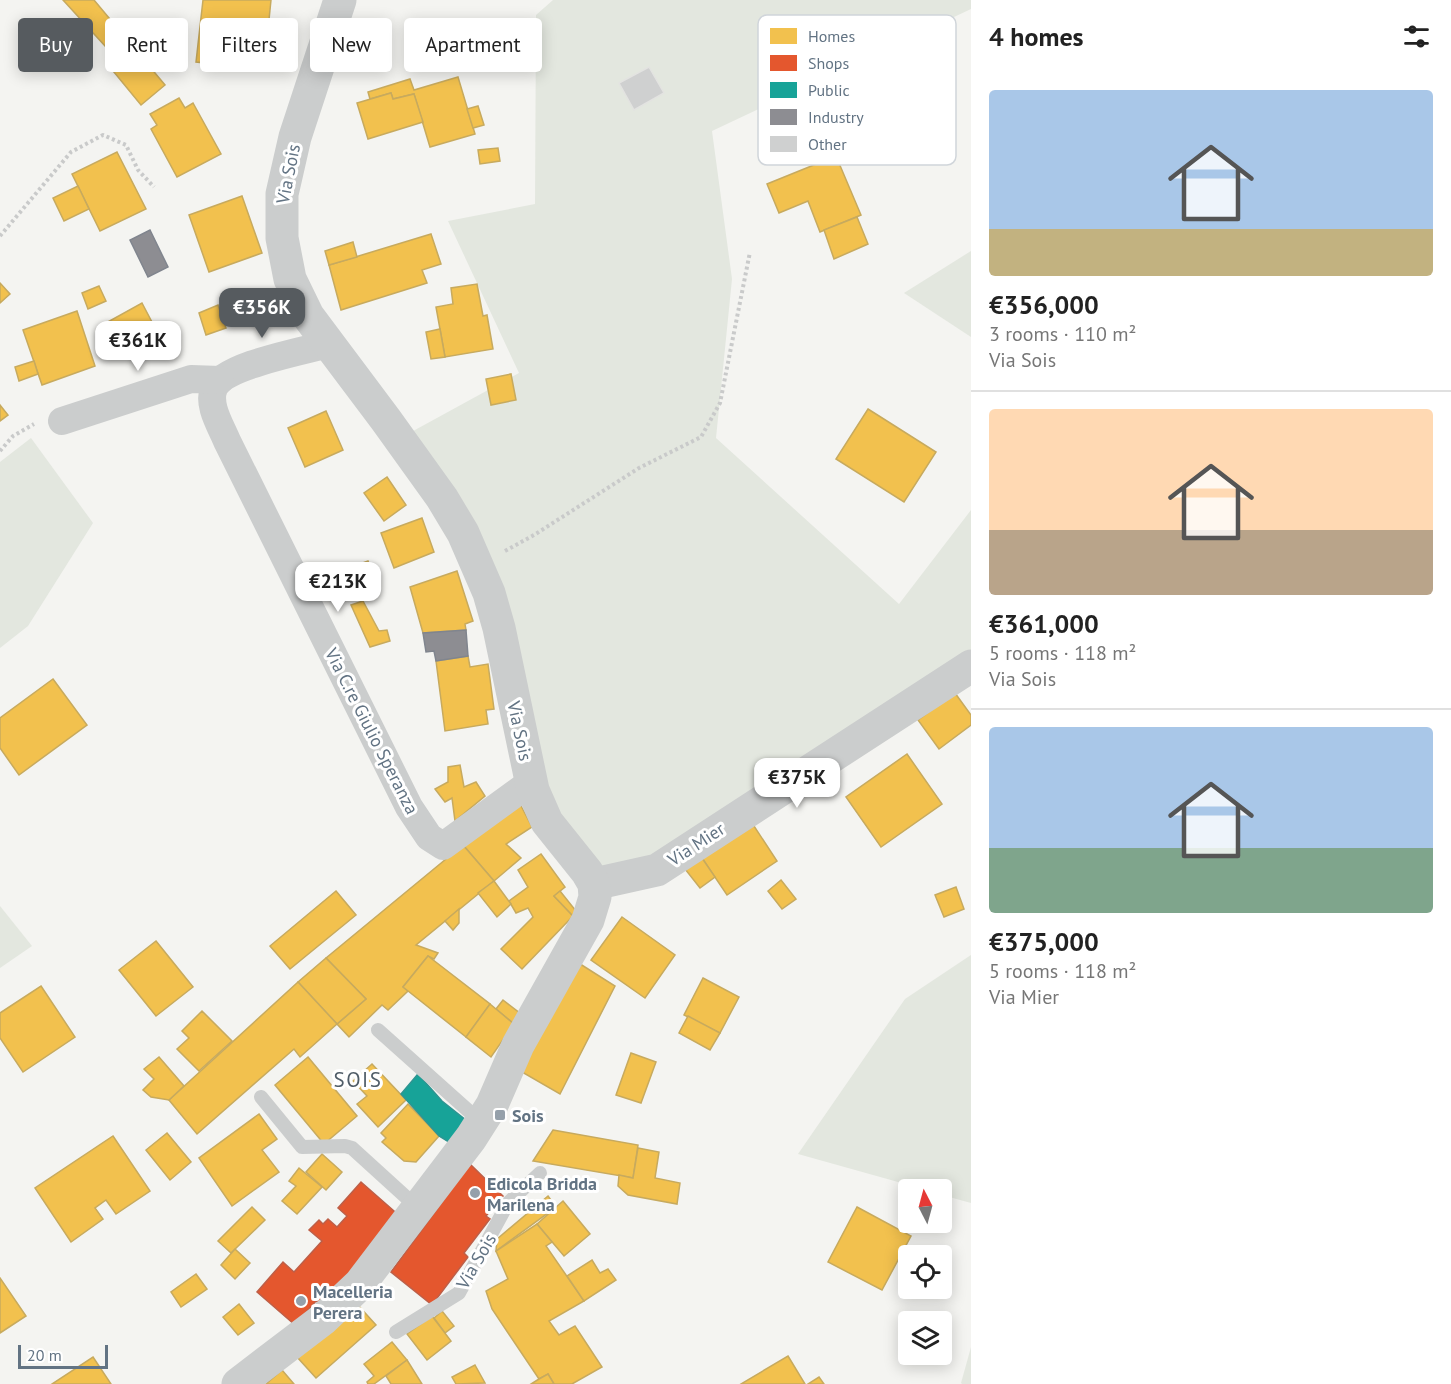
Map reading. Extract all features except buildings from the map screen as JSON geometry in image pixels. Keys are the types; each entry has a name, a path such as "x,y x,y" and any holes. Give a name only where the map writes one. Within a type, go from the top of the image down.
{"street":[{"name":"Via Sois","path":"340,0 296,137 282,194 282,237 290,279 308,315 442,498 463,533 489,593 499,628 531,782 547,822 594,884"},
{"path":"62,421 191,380 220,380 238,369 328,344"},
{"name":"Via C.re Giulio Speranza","path":"220,380 214,389 214,408 239,466 410,807 429,837 442,846 531,782"},
{"name":"Via Mier","path":"594,884 657,870 971,666"},
{"path":"238,1384 339,1305 360,1284 481,1122 492,1105 518,1045 588,920 595,897 594,884"}],"lane":[{"path":"378,1030 481,1122"},
{"path":"261,1097 302,1147 345,1146 352,1148 418,1208"},
{"name":"Via Sois","path":"396,1332 459,1293 508,1203 540,1173"}],"path":[{"path":"0,236 72,152 103,135 126,145 138,170 154,187"},
{"path":"477,565 534,536 639,468 701,437 720,403 728,351 750,252"},
{"path":"0,451 22,429 47,421 62,421"}],"shaded area":[{"path":"553,0 971,0 971,9 956,16 758,15 758,109 712,131 732,279 716,438 899,604 971,510 971,673 656,876 587,884 522,781 485,597 393,442 519,373 448,221 535,204 536,72 542,72 542,18 536,18 536,15"},
{"path":"971,251 971,337 904,293"},
{"path":"31,438 93,523 28,626 0,648 0,462"},
{"path":"0,906 32,946 0,968"},
{"path":"971,955 971,1203 952,1198 952,1179 898,1179 898,1182 798,1154 905,999"},
{"path":"971,1347 971,1384 962,1384 961,1383"}],"place":[{"name":"Sois","path":"500,1115"},
{"name":"Edicola Bridda Marilena","path":"475,1193"},
{"name":"Macelleria Perera","path":"301,1301"}],"district":[{"name":"SOIS","path":"358,1079"}]}
